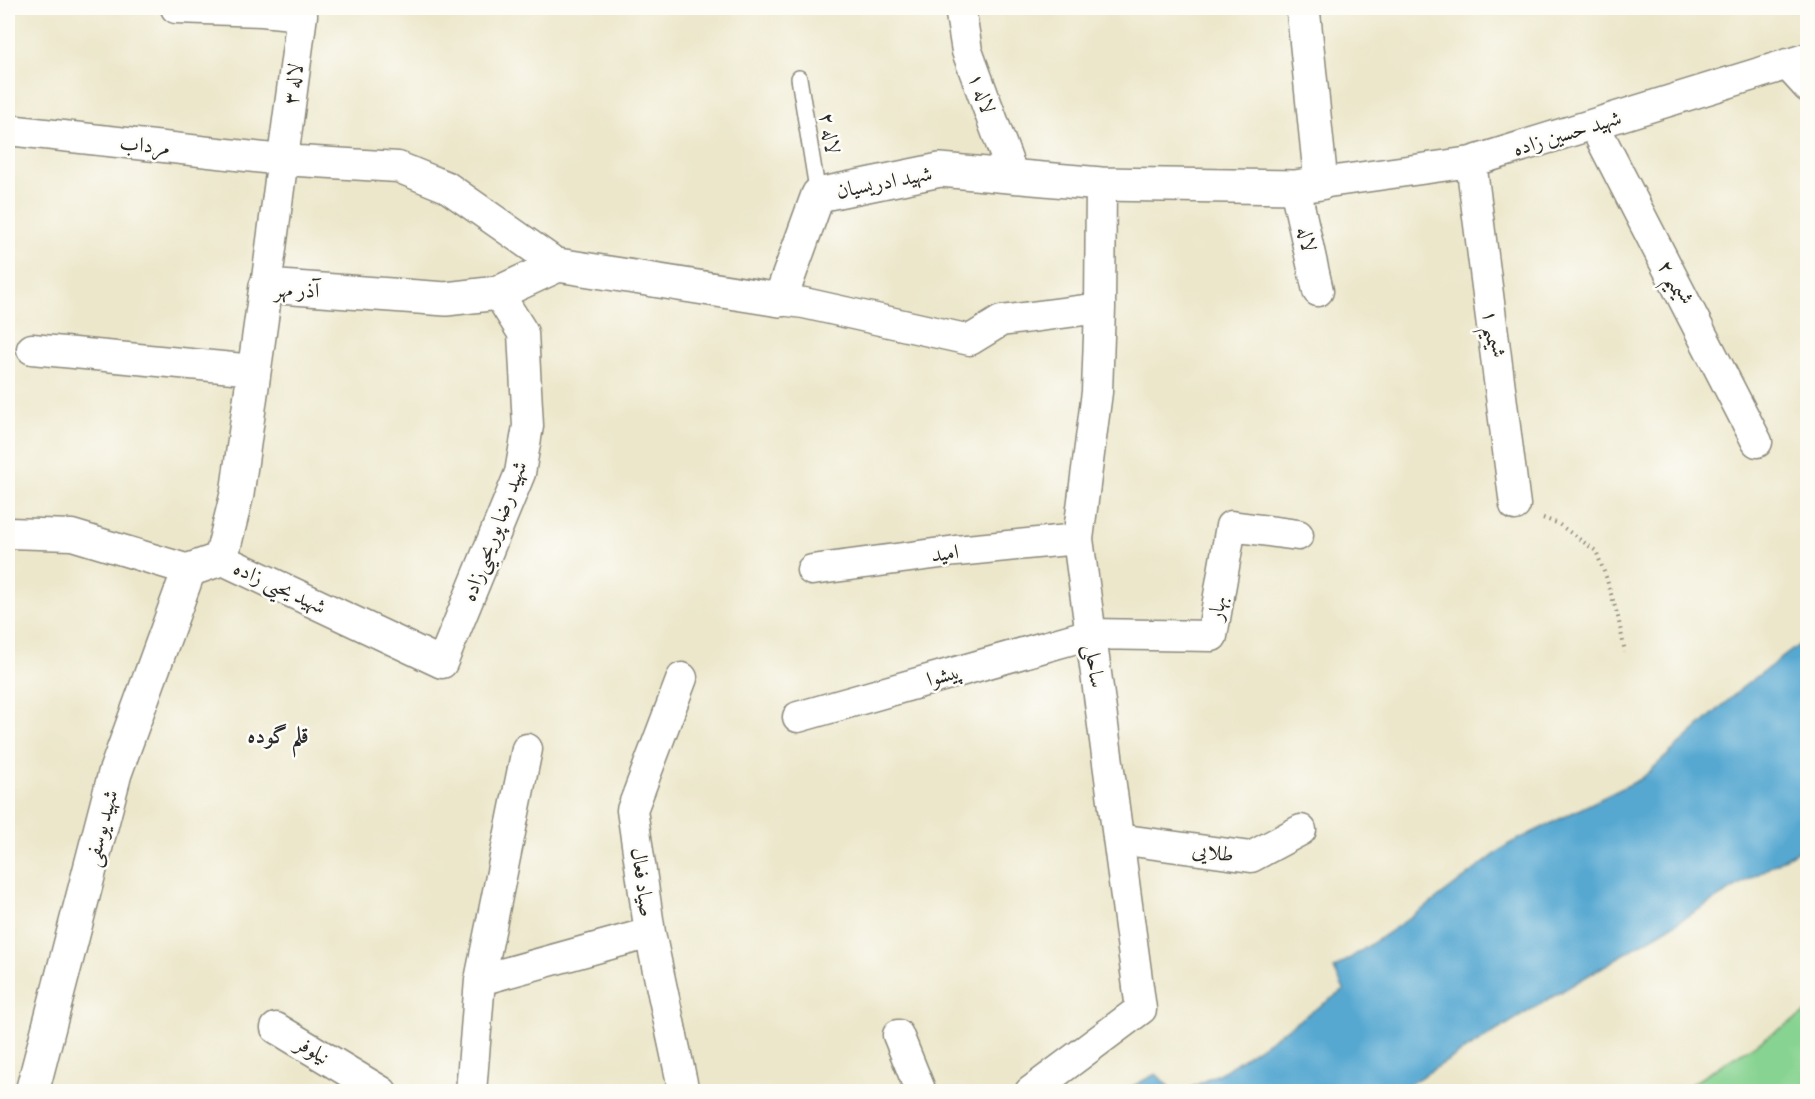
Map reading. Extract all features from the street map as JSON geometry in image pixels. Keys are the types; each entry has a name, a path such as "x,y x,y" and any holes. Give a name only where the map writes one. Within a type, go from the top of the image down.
{"street":[{"path":"176,8 301,11"},
{"name":"لاله ۱","path":"960,8 967,51 1013,176"},
{"path":"1304,8 1308,185"},
{"name":"لاله ۳","path":"266,286 301,11"},
{"path":"1797,61 1808,87"},
{"name":"شهید حسین زاده","path":"1308,185 1472,162 1797,61"},
{"name":"شیمیم ۲","path":"1594,125 1757,442"},
{"name":"مرداب","path":"8,130 282,160 398,167 447,187 558,265"},
{"name":"شیمیم ۱","path":"1472,162 1515,506"},
{"name":"شهید ادریسیان","path":"780,300 818,195 939,170 1101,184 1308,185"},
{"name":"ساحلی","path":"1030,1092 1141,1009 1078,539 1096,392 1100,308 1101,184"},
{"name":"لاله","path":"1308,185 1318,291"},
{"path":"558,265 804,303 970,340 1001,321 1100,308"},
{"name":"آذر مهر","path":"221,559 237,494 266,286 447,299 498,293 558,265"},
{"name":"شهید رضا پوریحیی‌زاده","path":"442,663 520,473 528,426 523,333 498,293"},
{"path":"32,349 255,370"},
{"name":"بهار","path":"1090,634 1212,636 1231,526 1298,535"},
{"path":"8,533 72,535 189,570"},
{"name":"امید","path":"812,570 956,551 1078,539"},
{"name":"شهید یحیی زاده","path":"189,570 221,559 442,663"},
{"name":"شهید یوسفی","path":"32,1092 115,773 189,570"},
{"name":"پیشوا","path":"798,717 1090,634"},
{"name":"صیاد فعال","path":"682,678 632,810 650,933 684,1092"},
{"path":"471,1092 480,980 527,749"},
{"name":"طلایی","path":"1118,839 1251,857 1301,830"},
{"path":"480,980 650,933"},
{"name":"نیلوفر","path":"276,1028 382,1092"},
{"path":"898,1035 921,1092"}],"lane":[{"name":"لاله ۲","path":"799,78 818,195"}],"path":[{"path":"1515,506 1557,524 1596,551 1618,617 1625,652"}],"green space":[{"path":"1807,1012 1807,1091 1680,1091"}],"water":[{"path":"1807,639 1807,845 1398,1091 1185,1091 1224,1071 1344,990 1334,969 1426,907 1509,844 1641,779 1743,687"},
{"path":"1156,1074 1173,1091 1123,1091"}],"district":[{"name":"قلم گوده","path":"278,735"}]}
